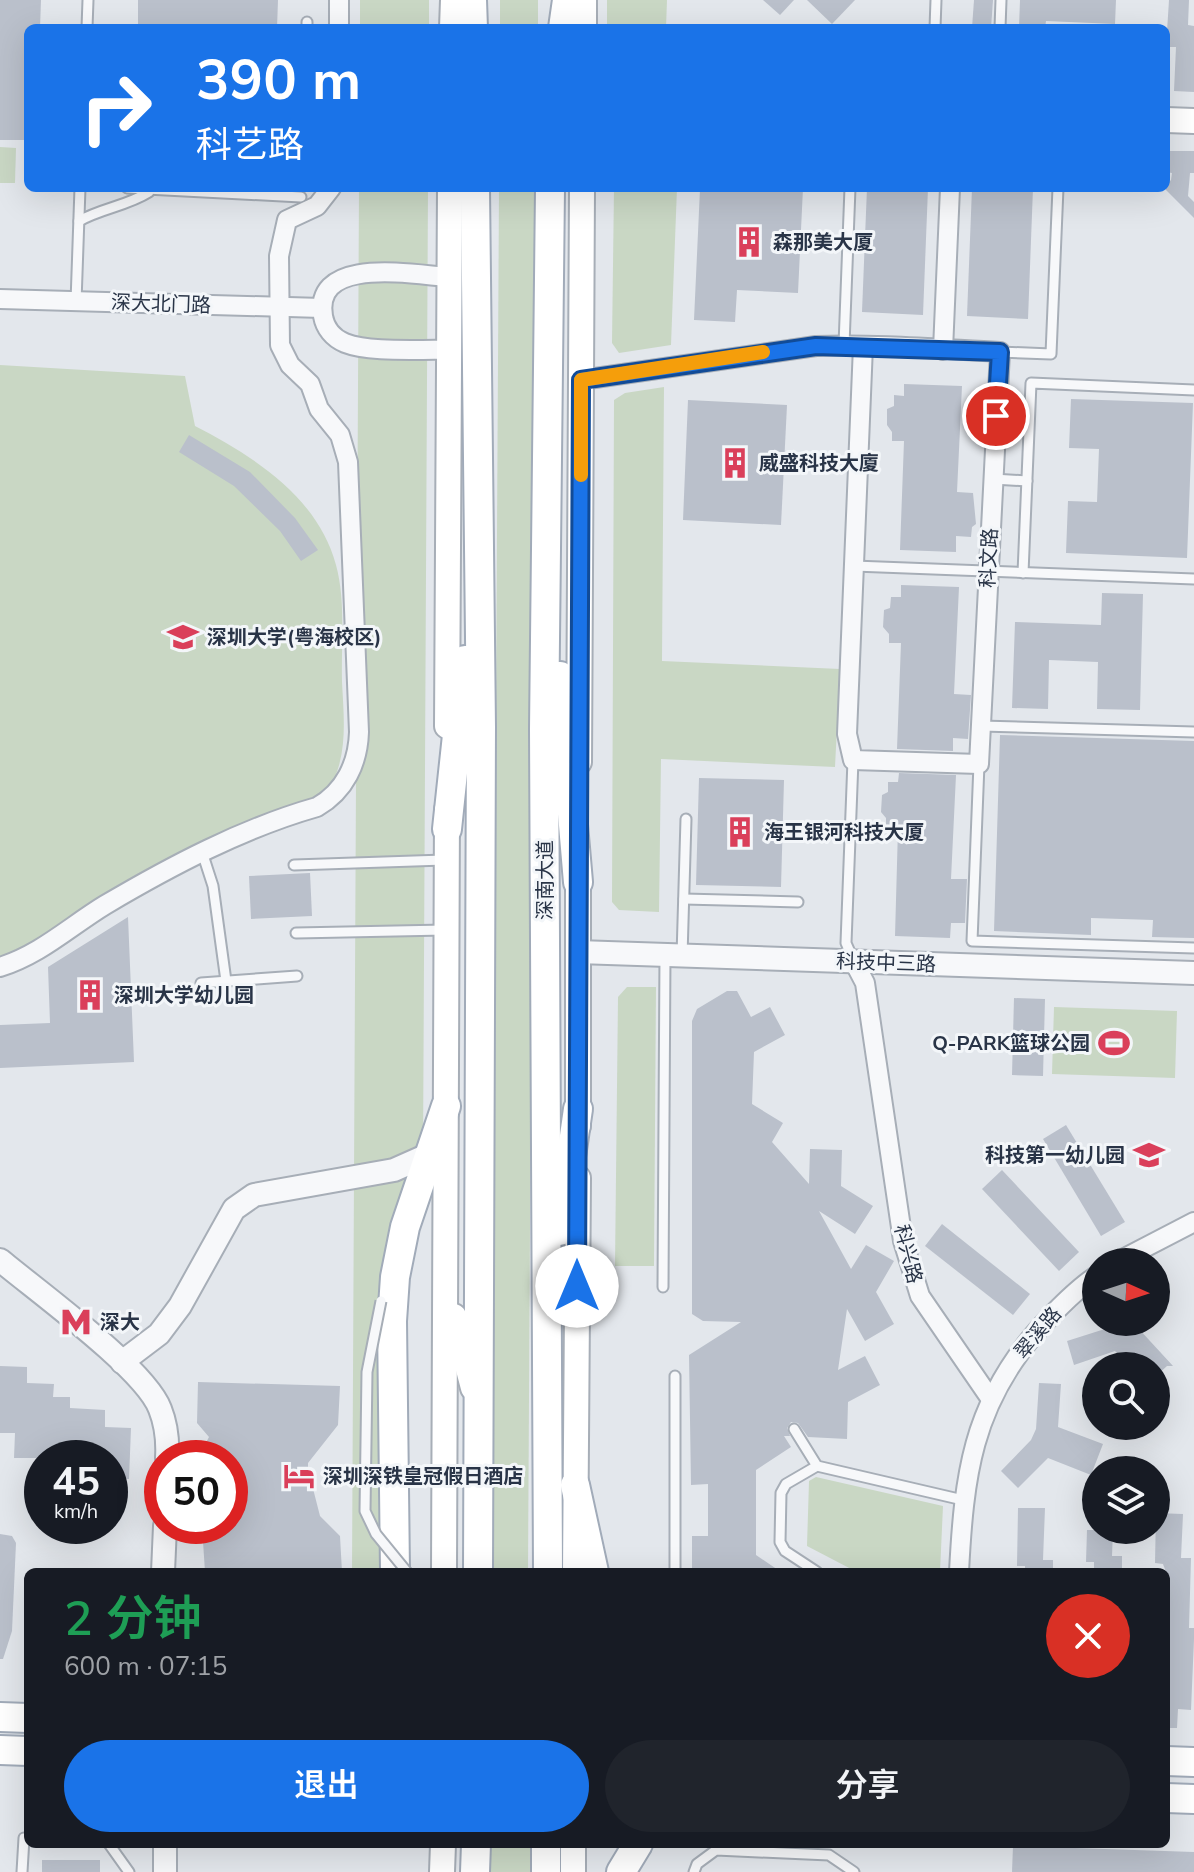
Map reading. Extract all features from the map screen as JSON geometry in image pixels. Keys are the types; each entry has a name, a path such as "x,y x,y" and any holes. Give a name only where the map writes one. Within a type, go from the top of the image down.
{"main road":[{"path":"452,24 453,0"},
{"path":"475,0 475,24"},
{"path":"553,24 554,0"},
{"path":"564,24 567,0"},
{"path":"584,0 584,24"},
{"path":"1170,120 1194,121"},
{"path":"444,1568 450,192"},
{"path":"475,192 481,727 478,1568"},
{"name":"深南大道","path":"548,1568 544,729 549,542 550,192"},
{"path":"575,1568 582,192"},
{"path":"549,542 578,882"},
{"path":"447,829 477,543"},
{"path":"395,1568 392,1321 395,1277 405,1227 446,1106"},
{"path":"547,1327 578,1109"},
{"path":"445,1282 479,1412"},
{"path":"575,1485 593,1568"},
{"path":"0,1717 24,1718"},
{"path":"0,1750 24,1751"},
{"path":"1170,1761 1194,1762"},
{"path":"1170,1798 1194,1799"},
{"path":"442,1872 443,1848"},
{"path":"475,1872 476,1848"},
{"path":"546,1848 546,1872"},
{"path":"573,1848 573,1872"},
{"path":"621,1872 636,1848"}],"street":[{"path":"339,0 339,24"},
{"path":"0,967 45,948 84,918 158,874 202,852 331,799 343,784 359,748 353,558 345,448 340,435 319,409 310,384 283,356 278,307 281,238 287,220 301,199 317,206 328,192"},
{"path":"943,350 950,192"},
{"path":"448,277 351,274 334,282 322,308 331,334 349,345 448,350"},
{"name":"深大北门路","path":"0,299 322,308"},
{"path":"581,380 695,361 853,345 1000,352"},
{"path":"853,345 854,566 847,734 853,760 979,764"},
{"name":"科文路","path":"979,764 1000,352"},
{"name":"科技中三路","path":"578,952 1194,973"},
{"name":"科兴路","path":"854,962 865,983 903,1241 912,1279 990,1398"},
{"path":"122,1362 159,1334 180,1306 219,1231 234,1209 254,1195 394,1170 430,1154"},
{"path":"1144,1248 1194,1222"},
{"path":"0,1260 122,1362 150,1390 160,1407 166,1440"},
{"name":"翠溪路","path":"990,1398 1041,1327 1082,1289"},
{"path":"959,1568 963,1500 972,1449 990,1398"},
{"path":"163,1568 164,1544"},
{"path":"165,1848 165,1872"}],"lane":[{"path":"87,24 88,0"},
{"path":"935,24 936,0"},
{"path":"1000,24 1001,0"},
{"path":"76,302 80,192"},
{"path":"79,221 99,210 131,203 149,192"},
{"path":"170,192 301,199"},
{"path":"850,192 853,345"},
{"path":"1000,352 1051,354 1058,192"},
{"path":"1023,573 1031,383 1194,390"},
{"path":"993,479 1027,481"},
{"path":"854,566 1194,579"},
{"path":"981,726 1194,732"},
{"path":"853,760 846,943 854,962"},
{"path":"979,764 972,941 1194,948"},
{"path":"663,1287 674,956 684,899 686,819"},
{"path":"202,852 213,886 226,981"},
{"path":"294,865 447,860"},
{"path":"684,899 798,902"},
{"path":"296,933 447,930"},
{"path":"201,983 297,976"},
{"path":"404,1568 376,1534 365,1511 367,1372 381,1301 405,1227"},
{"path":"675,1376 675,1568"},
{"path":"794,1429 817,1466"},
{"path":"811,1568 785,1551 780,1542 781,1493 786,1484 817,1466 963,1500"},
{"path":"22,1872 24,1838"},
{"path":"112,1848 129,1872"},
{"path":"694,1872 697,1864 716,1850 829,1855 854,1872"}],"green space":[{"path":"360,0 429,0 429,24 360,24"},
{"path":"500,0 538,0 538,24 500,24"},
{"path":"607,0 667,0 666,24 607,24"},
{"path":"0,147 16,148 15,183 0,183"},
{"path":"359,192 428,192 423,1156 395,1262 383,1568 352,1568"},
{"path":"499,192 536,192 528,1568 491,1568"},
{"path":"614,192 677,192 671,345 619,353 612,343"},
{"path":"0,365 185,376 195,426 239,451 280,481 315,519 327,541 336,565 341,593 344,726 338,768 325,795 0,961"},
{"path":"664,387 662,661 840,669 835,767 661,759 659,912 619,910 612,902 614,400 625,393"},
{"path":"627,987 656,987 654,1266 615,1266 618,997"},
{"name":"Q-PARK篮球公园","path":"1054,1007 1177,1011 1175,1078 1052,1074"},
{"path":"816,1477 943,1506 940,1568 849,1568 807,1546 809,1481"},
{"path":"490,1848 530,1848 530,1872 490,1872"}],"building":[{"path":"0,0 41,0 40,24 24,24 24,140 0,140"},
{"path":"138,0 278,0 277,24 138,24"},
{"path":"763,0 794,0 780,15"},
{"path":"807,0 855,0 832,24"},
{"path":"974,0 993,0 991,24 972,24"},
{"path":"1020,0 1116,0 1115,24 1046,21 1046,24 1019,24"},
{"path":"1169,0 1189,0 1188,25 1194,26 1194,92 1174,91 1176,47 1170,47 1170,24 1167,24"},
{"path":"1170,151 1194,151 1194,173 1190,173 1188,196 1194,202 1194,218 1168,192 1172,173"},
{"name":"森那美大厦","path":"700,192 803,192 798,293 737,290 735,322 694,320"},
{"path":"867,192 928,192 923,315 862,312"},
{"path":"972,192 1033,192 1028,319 967,316"},
{"path":"904,384 962,386 957,492 973,493 976,524 972,527 971,537 956,536 956,552 900,550 904,441 892,441 892,432 887,425 887,409 894,406 894,395 904,396"},
{"path":"1071,399 1193,403 1187,558 1066,553 1068,501 1097,502 1099,449 1069,448"},
{"name":"威盛科技大廈","path":"688,400 787,405 781,525 683,520"},
{"path":"189,435 250,472 295,518 318,550 301,561 280,531 234,486 179,452"},
{"path":"901,585 959,587 954,694 971,695 968,739 953,738 953,751 897,749 901,643 889,643 889,634 883,627 884,610 890,608 891,597 901,597"},
{"path":"1102,593 1143,594 1140,710 1097,709 1098,662 1049,660 1048,709 1012,708 1015,622 1101,625"},
{"path":"1000,735 1194,741 1194,938 1152,937 1153,920 1091,918 1091,935 994,931"},
{"path":"899,773 956,775 951,879 967,879 965,923 951,923 950,938 895,936 898,828 886,827 886,818 881,812 882,795 888,792 888,782 898,782"},
{"name":"海王银河科技大厦","path":"699,778 784,780 781,887 696,885"},
{"path":"310,873 312,916 251,919 249,876"},
{"name":"深圳大学幼儿园","path":"128,917 134,1062 0,1068 0,1025 50,1023 48,967"},
{"path":"727,991 737,991 751,1017 770,1007 785,1035 754,1052 752,1104 783,1123 772,1142 809,1184 810,1149 842,1150 841,1186 873,1206 855,1234 819,1211 851,1269 866,1245 894,1261 876,1292 894,1324 865,1341 847,1309 838,1370 865,1356 880,1385 848,1402 847,1439 808,1437 798,1423 791,1422 787,1428 790,1436 784,1436 791,1447 756,1470 756,1555 775,1568 692,1568 692,1536 708,1536 708,1484 691,1485 689,1355 741,1322 703,1321 692,1314 692,1021 697,1009"},
{"path":"1014,998 1045,999 1043,1076 1012,1075"},
{"path":"1066,1125 1125,1222 1101,1236 1043,1139"},
{"path":"1002,1170 1079,1252 1059,1271 982,1189"},
{"path":"942,1224 1030,1294 1013,1315 925,1246"},
{"path":"1083,1336 1145,1336 1160,1352 1082,1352 1082,1362 1074,1365 1067,1341"},
{"path":"0,1366 27,1367 27,1383 54,1384 53,1397 70,1397 70,1408 105,1410 105,1427 131,1428 129,1479 128,1440 24,1440 24,1458 14,1458 15,1433 0,1433"},
{"path":"198,1382 340,1386 338,1425 308,1463 308,1469 320,1516 340,1536 342,1568 205,1568 203,1544 248,1544 248,1440 207,1440 209,1437 197,1423"},
{"path":"1039,1383 1061,1384 1058,1427 1082,1436 1082,1440 1103,1444 1098,1456 1082,1456 1082,1471 1048,1458 1018,1488 1001,1471 1031,1440 1036,1429"},
{"path":"1018,1508 1045,1508 1043,1560 1053,1560 1053,1568 1017,1566"},
{"path":"1170,1514 1183,1514 1181,1558 1191,1558 1189,1628 1194,1628 1194,1639 1191,1710 1178,1709 1177,1728 1170,1728 1170,1568 1164,1568 1163,1564 1155,1563 1155,1544 1170,1544"},
{"path":"0,1534 12,1536 16,1543 12,1631 3,1659 0,1659"},
{"path":"1087,1544 1112,1544 1112,1556 1122,1556 1122,1568 1094,1568 1094,1562 1086,1562"},
{"path":"1013,1848 1194,1852 1194,1872 1012,1872"},
{"path":"42,1860 100,1860 100,1872 42,1872"}],"slow traffic":[{"path":"581,475 581,380 763,352"}],"place":[{"name":"森那美大厦","path":"749,242"},
{"name":"威盛科技大廈","path":"735,463"},
{"name":"深圳大学(粤海校区)","path":"183,637"},
{"name":"海王银河科技大厦","path":"740,832"},
{"name":"深圳大学幼儿园","path":"90,995"},
{"name":"Q-PARK篮球公园","path":"1114,1043"},
{"name":"科技第一幼儿园","path":"1149,1155"},
{"name":"深大","path":"76,1322"},
{"name":"深圳深铁皇冠假日酒店","path":"299,1476"}],"route":[{"path":"577,1286 581,380 695,361 816,346 1000,352 996,416"}]}
